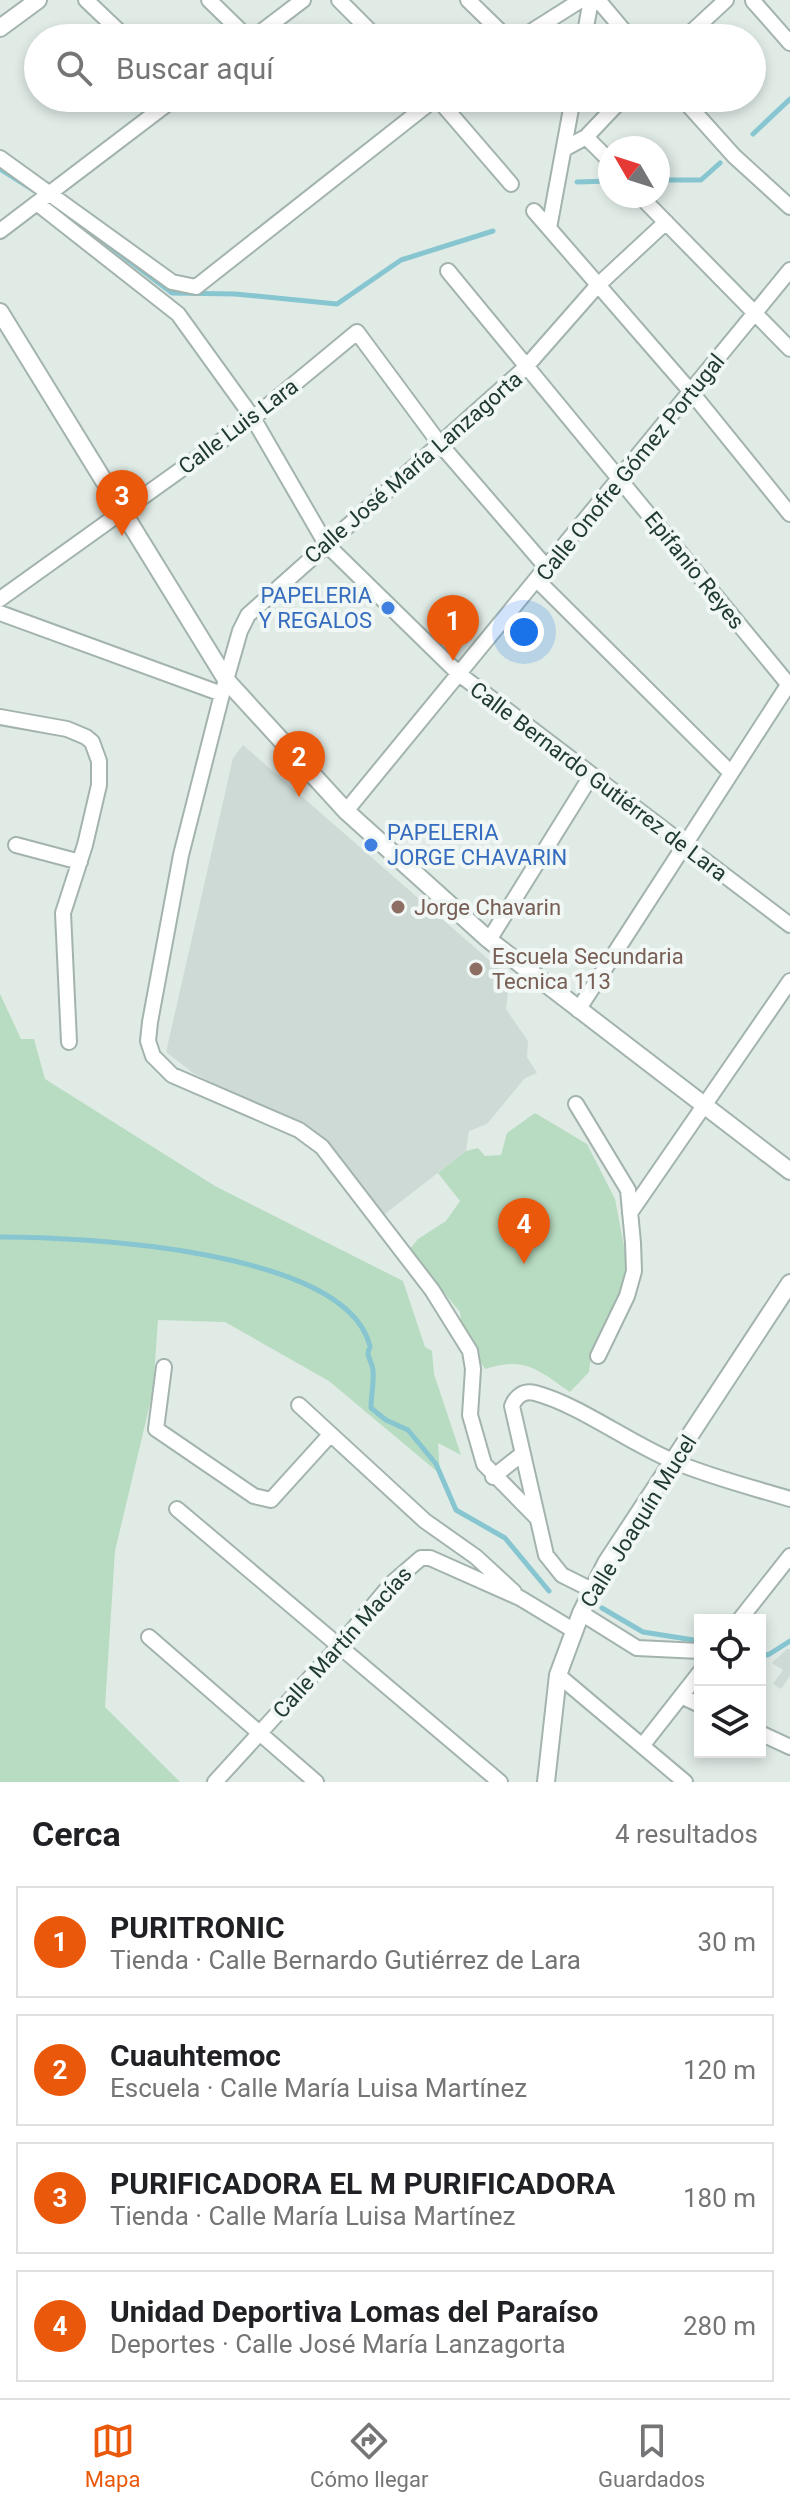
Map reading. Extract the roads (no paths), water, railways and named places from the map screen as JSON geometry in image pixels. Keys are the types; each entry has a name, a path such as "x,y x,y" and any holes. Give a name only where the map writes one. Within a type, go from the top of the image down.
{"street":[{"path":"0,28 38,0"},
{"path":"86,0 111,24"},
{"path":"209,0 236,24"},
{"path":"270,24 303,0"},
{"path":"339,0 363,24"},
{"path":"468,0 493,24"},
{"path":"543,24 581,0"},
{"path":"587,24 591,0"},
{"path":"598,0 618,24"},
{"path":"700,24 726,0"},
{"path":"753,1 790,43"},
{"path":"0,231 157,112"},
{"path":"0,158 172,282 196,287 419,112"},
{"path":"449,112 511,184"},
{"path":"549,228 571,112"},
{"path":"564,149 586,137 610,112"},
{"path":"695,112 734,156 790,207"},
{"path":"586,137 598,149"},
{"name":"Calle Bernardo Gutiérrez de Lara","path":"38,204 178,314 253,418 326,544 459,674 790,925"},
{"path":"652,208 790,349"},
{"path":"534,211 692,393 790,514"},
{"name":"Calle José María Lanzagorta","path":"536,1517 493,1477 484,1464 470,1415 473,1369 470,1351 432,1290 322,1147 299,1130 184,1082 162,1068 153,1056 148,1041 181,855 224,687 240,631 248,615 525,368 597,286 666,222"},
{"name":"Calle Onofre Gómez Portugal","path":"346,811 790,270"},
{"name":"Epifanio Reyes","path":"448,271 789,684"},
{"path":"0,312 224,687 346,811 489,940 790,1171"},
{"name":"Calle Luis Lara","path":"0,599 253,418 357,332 440,444"},
{"path":"440,444 542,574 731,773"},
{"path":"0,613 224,687"},
{"path":"578,1010 789,684"},
{"path":"0,717 67,729 92,742 99,761 99,785 80,862 63,913 69,1042"},
{"path":"489,940 591,776"},
{"path":"16,845 80,862"},
{"path":"630,1213 790,981"},
{"path":"576,1104 628,1190 634,1271 627,1296 598,1356"},
{"name":"Calle Joaquín Mucel","path":"546,1782 558,1675 573,1630 592,1590 790,1283"},
{"path":"164,1367 156,1429 254,1496 271,1500 329,1436"},
{"path":"592,1590 552,1567 541,1544 512,1406 516,1397 525,1392 534,1392 673,1462 790,1499"},
{"path":"299,1405 329,1436 425,1521 476,1557 520,1598"},
{"path":"493,1477 522,1454"},
{"path":"177,1509 500,1782"},
{"path":"744,1614 790,1556"},
{"name":"Calle Martín Macías","path":"215,1782 392,1583 421,1558 430,1558 520,1598 573,1630"},
{"path":"581,1613 637,1648 694,1651"},
{"path":"149,1637 258,1735 316,1782"},
{"path":"558,1675 685,1782"},
{"path":"642,1746 694,1680"},
{"path":"681,1696 694,1702"},
{"path":"766,1736 790,1747"}],"waterway":[{"path":"753,134 790,99"},
{"path":"670,180 701,180 720,163"},
{"path":"0,169 33,190"},
{"path":"577,182 598,181"},
{"path":"99,238 172,293 235,294 337,304 401,260 493,231"},
{"path":"0,1237 88,1240 204,1255 261,1268 311,1287 348,1311 369,1343 373,1376 371,1408 386,1420 408,1430 436,1464 456,1510 505,1538 549,1591"},
{"path":"602,1608 643,1632 694,1640"},
{"path":"766,1654 790,1641"}],"place":[{"name":"PURIFICADORA EL M PURIFICADORA","path":"122,536"},
{"name":"PAPELERIA Y REGALOS","path":"388,608"},
{"name":"PURITRONIC","path":"453,661"},
{"name":"Cuauhtemoc","path":"299,797"},
{"name":"PAPELERIA JORGE CHAVARIN","path":"371,845"},
{"name":"Jorge Chavarin","path":"398,907"},
{"name":"Escuela Secundaria Tecnica 113","path":"476,969"},
{"name":"Unidad Deportiva Lomas del Paraíso","path":"524,1264"}]}
